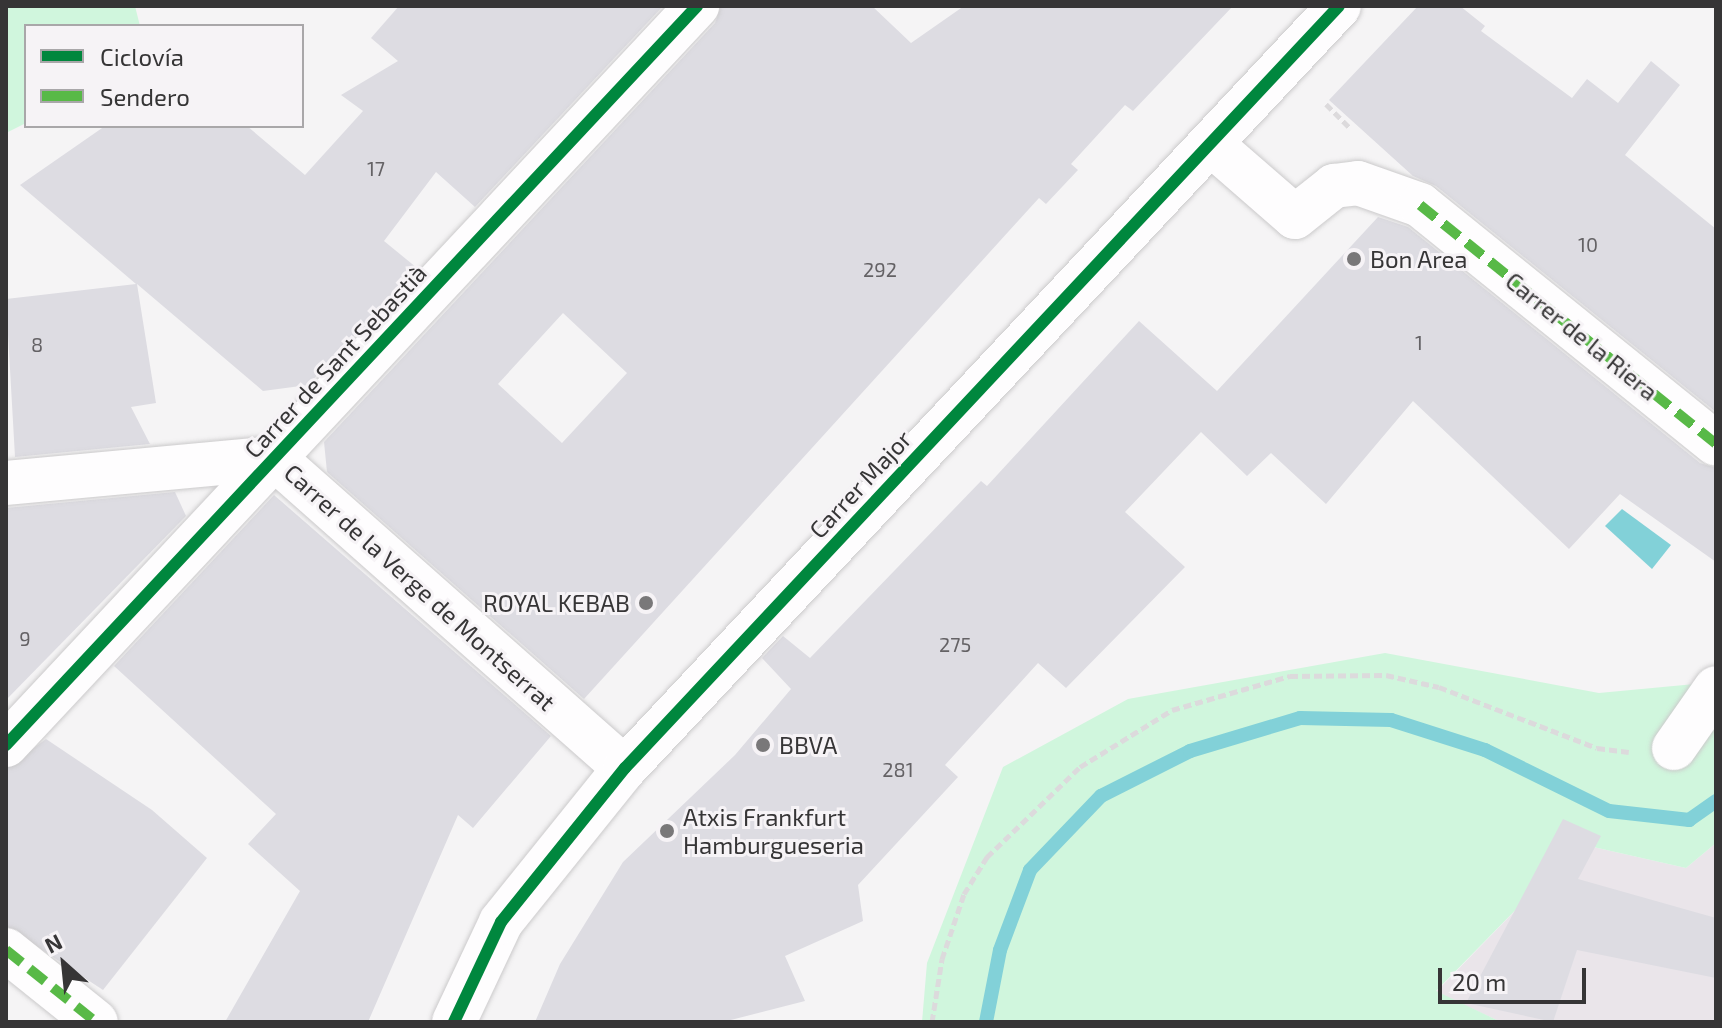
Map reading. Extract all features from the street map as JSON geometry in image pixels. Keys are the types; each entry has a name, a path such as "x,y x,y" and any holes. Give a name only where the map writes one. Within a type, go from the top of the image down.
{"street":[{"name":"Carrer de Sant Sebastià","path":"6,745 697,6"},
{"name":"Carrer Major","path":"454,1022 501,922 625,768 1336,7"},
{"name":"Carrer de la Riera","path":"1211,144 1295,217 1334,186 1358,183 1420,205 1716,444"},
{"name":"Carrer de la Verge de Montserrat","path":"6,483 274,458 625,768"},
{"path":"1674,748 1716,688"},
{"path":"6,950 96,1022"}],"path":[{"path":"1326,104 1351,129"},
{"path":"932,1022 942,959 964,894 987,857 1080,767 1172,710 1290,676 1386,675 1439,687 1597,748 1674,748"}],"shaded area":[{"path":"1716,843 1716,1022 1501,1022 1436,992 1580,844 1686,868"}],"green space":[{"path":"135,6 140,24 24,24 24,124 6,133 6,7"},
{"path":"1385,653 1599,693 1716,682 1716,843 1686,868 1580,844 1436,991 1501,1022 922,1022 927,963 1003,767 1128,699"}],"water":[{"path":"1622,509 1671,545 1652,569 1605,526"}],"building":[{"path":"399,6 663,6 475,207 436,172 384,241 417,268 308,385 263,391 137,284 156,403 131,407 150,444 15,457 6,299 136,284 20,185 102,128 249,128 305,175 363,111 341,95 398,61 371,38"},
{"path":"721,6 872,6 911,43 964,6 1233,6 1133,111 1125,105 1071,164 1078,170 1046,204 1039,198 584,699 327,472 324,442 715,23","holes":["563,313 627,373 562,443 498,384"]},
{"path":"1418,6 1460,6 1485,26 1481,31 1572,98 1587,79 1618,103 1651,61 1680,85 1625,155 1716,229 1716,412 1436,186 1413,176 1329,100"},
{"path":"1378,217 1408,227 1700,463 1716,468 1716,562 1620,494 1569,549 1413,401 1326,504 1271,453 1247,476 1201,432 1125,512 1185,567 1066,688 1038,663 945,765 958,777 858,885 863,921 785,956 805,1001 723,1022 535,1022 560,964 623,862 735,755 791,689 762,658 783,636 810,658 981,481 987,486 1139,321 1217,391"},
{"path":"175,492 186,516 6,700 6,508"},
{"path":"274,495 551,736 473,828 458,815 368,1022 225,1022 300,891 248,844 276,814 114,666"},
{"path":"46,739 152,810 207,858 103,990 6,926 6,769"},
{"path":"1563,819 1601,836 1578,879 1716,918 1716,978 1577,950 1553,1022 1466,1003"}],"waterway":[{"path":"986,1022 1000,950 1030,870 1101,796 1190,751 1300,718 1391,720 1485,750 1609,811 1689,820 1716,801"}],"marked path":[{"path":"1420,205 1716,444"},
{"path":"6,950 96,1022"}],"cycle path":[{"path":"6,745 697,6"},
{"path":"454,1022 501,922 625,768 1339,6"}],"place":[{"name":"Bon Area","path":"1354,259"},
{"name":"ROYAL KEBAB","path":"646,603"},
{"name":"BBVA","path":"763,745"},
{"name":"Atxis Frankfurt Hamburgueseria","path":"667,831"}]}
